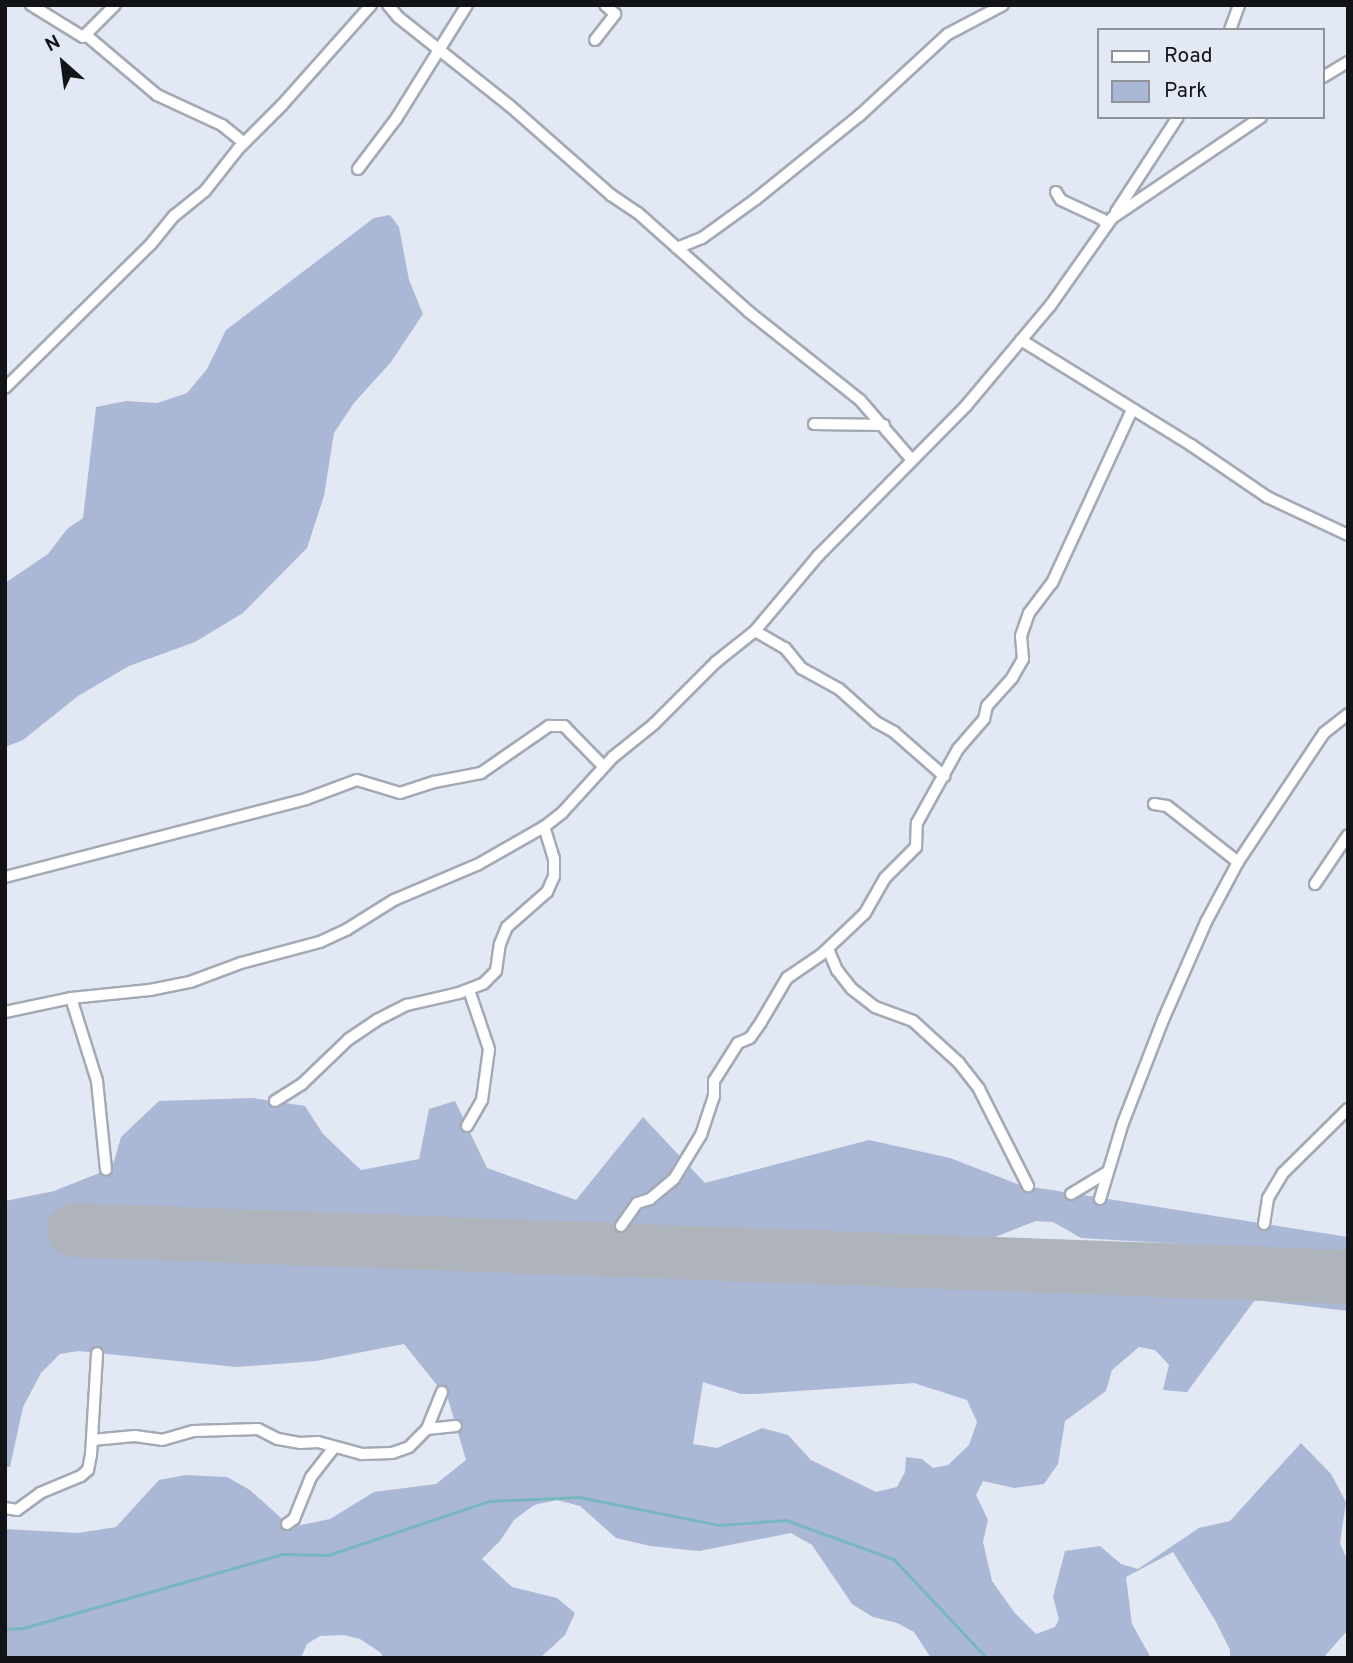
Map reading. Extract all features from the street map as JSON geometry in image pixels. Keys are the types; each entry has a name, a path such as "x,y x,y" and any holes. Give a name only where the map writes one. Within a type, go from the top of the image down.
{"street":[{"path":"31,5 63,23 74,34 86,35 157,95 222,125 244,143"},
{"path":"86,35 116,5"},
{"path":"5,388 151,244 174,216 205,191 244,143 371,5"},
{"path":"388,5 398,17 440,47 749,312 860,400 912,460"},
{"path":"358,169 396,119 467,5"},
{"path":"595,40 615,13 606,5"},
{"path":"677,248 702,238 756,200 859,116 948,34 1003,5"},
{"path":"1231,28 1239,5"},
{"path":"1325,76 1348,62"},
{"path":"5,1012 71,998 150,990 190,982 241,963 320,942 346,930 394,900 477,865 544,827 562,813 604,767 654,724 716,662 755,631 818,556 966,406 1050,306 1177,119"},
{"path":"1109,222 1258,119"},
{"path":"1056,192 1061,200 1109,222"},
{"path":"1021,340 1191,445 1267,497 1348,535"},
{"path":"621,1226 638,1203 650,1199 674,1179 701,1135 714,1096 714,1081 738,1043 750,1038 787,978 828,949 864,913 885,878 916,847 917,823 958,749 984,719 988,706 1012,678 1023,659 1021,636 1029,613 1052,583 1132,410"},
{"path":"814,424 884,425"},
{"path":"755,631 790,652 801,668 839,690 944,776"},
{"path":"1100,1199 1106,1173 1163,1020 1206,922 1238,862 1324,733 1348,714"},
{"path":"5,877 306,799 358,780 400,793 434,782 481,773 549,726 564,726 604,767"},
{"path":"1154,804 1167,806 1238,862"},
{"path":"275,1101 302,1084 349,1039 377,1020 407,1005 483,984 496,971 500,944 507,927 538,901 554,877 554,859 544,827"},
{"path":"1315,884 1348,835"},
{"path":"828,949 837,971 852,989 875,1007 912,1021 959,1063 979,1088 1028,1186"},
{"path":"467,1126 482,1100 489,1049 468,990"},
{"path":"71,998 97,1081 106,1170"},
{"path":"1264,1224 1268,1198 1283,1173 1348,1109"},
{"path":"1071,1194 1106,1173"},
{"path":"5,1508 17,1510 40,1493 81,1476 88,1470 97,1353"},
{"path":"92,1440 135,1436 162,1440 194,1431 258,1429 278,1439 300,1443 318,1441 334,1448 362,1454 392,1453 409,1447 427,1429 442,1392"},
{"path":"427,1429 456,1426"},
{"path":"287,1524 294,1519 311,1477 334,1448"}],"green space":[{"path":"390,215 399,227 409,280 423,314 391,362 354,403 334,433 324,496 307,548 243,613 195,642 129,666 78,696 23,740 5,747 5,583 48,554 67,529 83,518 96,407 126,401 157,403 187,393 207,369 226,330 374,218"},
{"path":"252,1098 305,1106 323,1134 361,1170 419,1159 429,1109 455,1101 487,1168 576,1200 643,1117 705,1183 869,1140 950,1158 1020,1185 1348,1237 1348,1254 1081,1238 1053,1222 1036,1221 990,1239 965,1242 76,1210 66,1243 142,1251 388,1251 1084,1278 1348,1293 1348,1311 1255,1300 1187,1392 1163,1390 1169,1365 1155,1350 1139,1347 1112,1370 1106,1391 1065,1421 1058,1464 1044,1484 1014,1488 983,1481 976,1495 988,1520 983,1542 992,1581 1014,1612 1036,1634 1055,1627 1059,1619 1053,1597 1065,1551 1100,1546 1121,1564 1138,1569 1199,1528 1230,1521 1301,1443 1331,1474 1346,1502 1340,1543 1348,1562 1348,1630 1323,1658 1230,1658 1230,1650 1215,1620 1173,1552 1126,1577 1132,1624 1151,1658 931,1658 914,1632 897,1623 873,1617 852,1604 812,1545 791,1533 699,1551 650,1546 616,1538 580,1506 557,1500 534,1505 514,1520 500,1541 482,1559 512,1587 557,1598 575,1613 565,1635 540,1658 383,1658 381,1653 360,1639 344,1635 320,1636 307,1644 301,1658 5,1658 5,1529 78,1533 116,1527 159,1480 186,1475 227,1477 250,1490 291,1527 330,1519 374,1492 436,1484 466,1460 448,1399 404,1344 316,1361 236,1367 78,1351 60,1354 41,1373 23,1407 10,1467 5,1467 5,1201 54,1191 112,1168 121,1137 159,1101","holes":["703,1382 741,1394 914,1383 967,1400 977,1422 969,1445 948,1465 933,1468 922,1459 906,1457 905,1472 897,1487 876,1492 811,1460 788,1435 762,1428 717,1448 693,1444"]}],"waterway":[{"path":"5,1629 23,1628 282,1554 328,1555 489,1501 579,1497 719,1525 786,1520 894,1559 987,1658"}],"runway":[{"path":"74,1230 1348,1277"}]}
